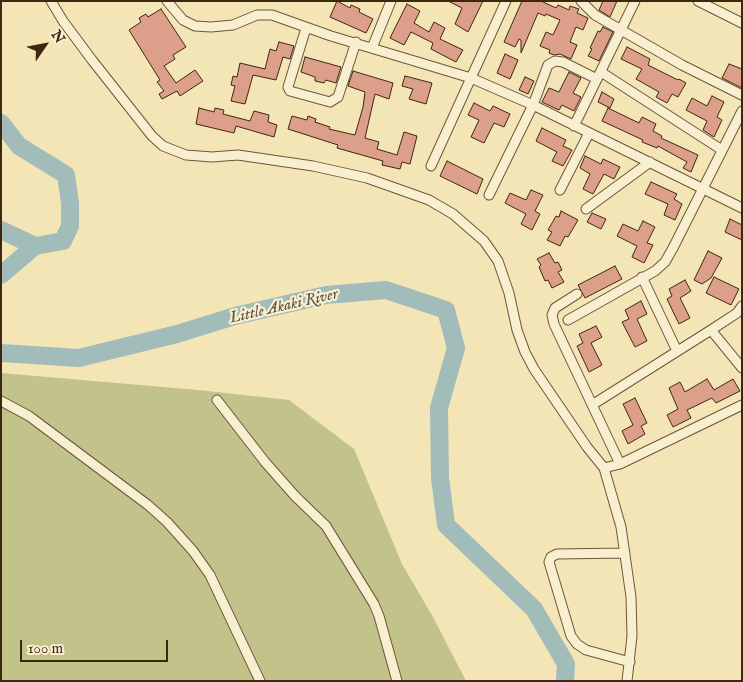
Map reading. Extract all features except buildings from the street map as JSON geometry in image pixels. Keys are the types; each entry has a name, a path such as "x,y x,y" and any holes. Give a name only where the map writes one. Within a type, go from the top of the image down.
{"street":[{"path":"51,1 63,21 92,60 152,136 163,146 186,155 212,157 238,155 313,166 367,178 428,200 459,220 484,241 498,261 525,352 534,369 586,447 604,468 621,527 631,597 632,636 627,681"},
{"path":"167,1 184,20 195,26 233,25 257,15 272,15 306,28 471,78 533,105 742,208"},
{"path":"372,48 391,1"},
{"path":"431,166 506,1"},
{"path":"581,1 596,15 621,30 682,65 742,95"},
{"path":"574,126 635,1"},
{"path":"698,1 742,23"},
{"path":"306,28 288,87 290,91 314,98 330,102 338,98 356,42"},
{"path":"489,194 533,105 548,65 555,61 563,62 599,76 722,150"},
{"path":"568,320 654,271 665,262 742,111"},
{"path":"560,190 589,133"},
{"path":"586,209 650,162"},
{"path":"642,277 677,352"},
{"path":"577,294 555,308 552,315 554,324 620,464"},
{"path":"592,405 737,313 742,306"},
{"path":"711,330 742,368"},
{"path":"217,400 265,462 295,496 319,517 330,532 374,604 379,616 396,681"},
{"path":"1,401 28,416 148,505 167,522 193,551 210,576 260,681"},
{"path":"604,468 620,464 742,405"},
{"path":"625,553 557,554 549,562 571,636 577,644 586,650 630,662"}],"green space":[{"path":"1,373 289,400 354,449 402,564 433,617 466,681 1,681"}],"waterway":[{"name":"Little Akaki River","path":"1,123 19,146 66,175 70,203 70,226 63,241 35,246 1,275"},
{"path":"1,230 35,246"},
{"name":"Little Akaki River","path":"1,353 79,358 177,334 235,316 326,295 386,290 446,310 456,348 439,408 440,478 446,525 534,609 566,664 565,681"}]}
